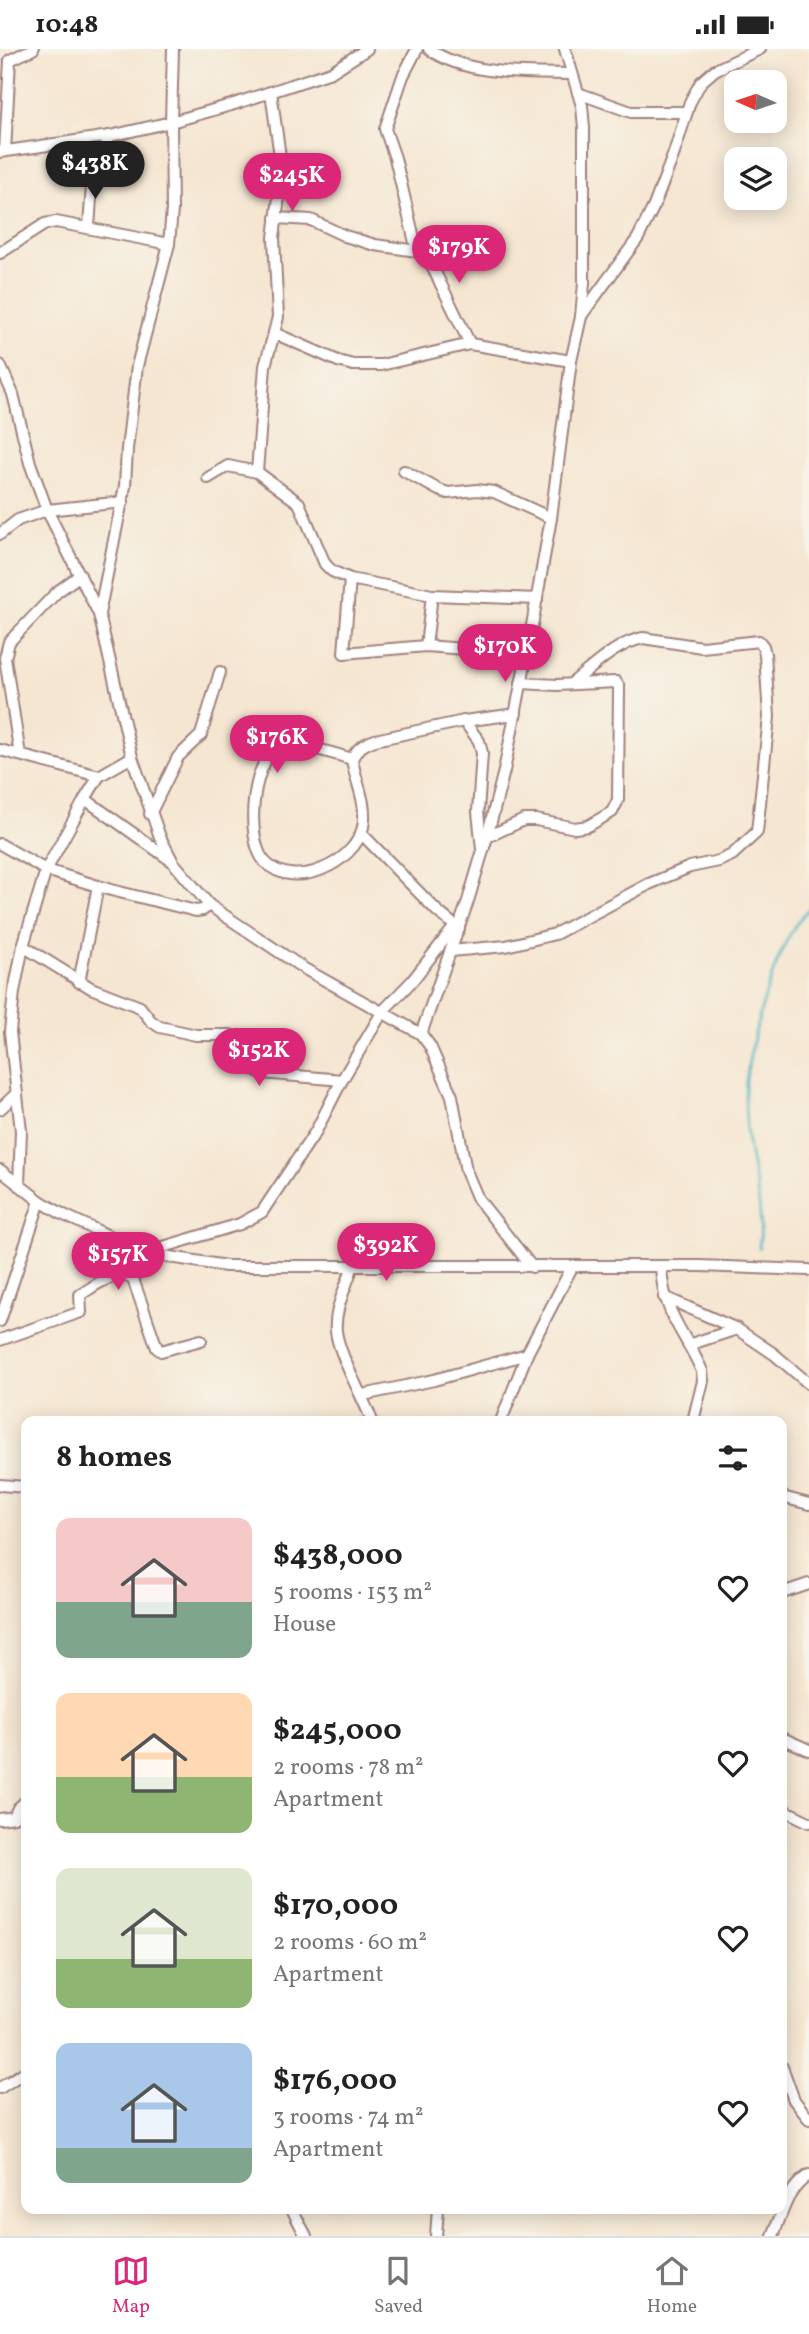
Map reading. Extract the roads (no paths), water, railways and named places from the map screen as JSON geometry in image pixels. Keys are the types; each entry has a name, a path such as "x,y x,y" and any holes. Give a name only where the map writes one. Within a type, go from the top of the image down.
{"street":[{"path":"33,49 10,60 3,151 110,137 171,121 331,72 367,49"},
{"path":"99,614 123,502 137,366 169,244 172,211 173,49"},
{"path":"417,49 398,89 385,129 395,158 417,251 431,264 470,344"},
{"path":"429,49 456,62 489,71 572,74"},
{"path":"421,1034 482,854 516,714 551,518 572,361 581,317 584,128 579,93 565,49"},
{"path":"581,317 638,238 654,207 687,112 701,82 715,70 760,49"},
{"path":"257,472 265,366 278,317 276,218 282,171 271,92"},
{"path":"579,93 631,112 687,112"},
{"path":"89,227 92,185 110,137"},
{"path":"72,142 92,185"},
{"path":"276,218 311,221 345,236 375,245 417,251"},
{"path":"0,253 45,224 69,223 169,244"},
{"path":"274,333 338,361 369,366 470,344 572,361"},
{"path":"0,365 13,394 30,463 47,510 99,614 132,757 150,814 173,862 209,905 303,968 421,1034 430,1046 452,1096 467,1171 478,1199 532,1267"},
{"path":"208,478 228,465 257,472 299,503 325,564 332,571 350,579 432,595 537,599"},
{"path":"404,471 439,490 449,493 477,490 494,492 551,518"},
{"path":"0,534 18,520 47,510 123,502"},
{"path":"20,755 6,650 9,642 57,593 80,575"},
{"path":"350,579 344,653 426,646 527,653"},
{"path":"426,646 432,595"},
{"path":"450,951 506,946 555,934 649,884 690,867 719,861 732,855 757,832 769,717 765,654 759,641 702,647 634,640 571,684"},
{"path":"150,814 178,757 201,735 220,672"},
{"path":"487,837 524,820 575,828 588,825 603,818 616,806 620,735 619,687 616,683 521,683"},
{"path":"352,759 289,744 273,749 266,758 254,800 253,836 257,850 265,862 278,871 294,876 310,874 325,868 353,846 364,822 363,804 352,759 362,745 464,721 516,714"},
{"path":"464,721 479,741 482,753 478,812 482,854"},
{"path":"0,750 99,776"},
{"path":"19,1185 21,1131 18,1093 5,1035 23,946 46,870 85,799 99,776 132,757"},
{"path":"85,799 173,862"},
{"path":"361,833 405,880 457,927"},
{"path":"0,844 46,870 98,886 197,911 204,910 209,905"},
{"path":"79,982 98,886"},
{"path":"145,1253 240,1224 262,1212 316,1131 342,1080 383,1011 457,927"},
{"path":"23,946 79,982 140,1007 151,1021 160,1027 196,1035 230,1035 236,1038 254,1069 262,1073 342,1080"},
{"path":"0,1109 18,1093"},
{"path":"1,1172 40,1201 145,1253 226,1266 661,1266 809,1270"},
{"path":"0,1321 40,1201"},
{"path":"661,1266 664,1297 669,1311 702,1371 703,1381 694,1416"},
{"path":"503,1416 527,1354 572,1267"},
{"path":"352,1268 335,1330 340,1348 370,1416"},
{"path":"0,1339 81,1312 80,1295 117,1275 127,1275 133,1279 157,1348 161,1350 201,1340"},
{"path":"664,1297 737,1329 774,1354 809,1384"},
{"path":"688,1345 737,1329"},
{"path":"363,1395 435,1380 527,1354"},
{"path":"0,1485 21,1487"},
{"path":"787,1498 809,1504"},
{"path":"787,1591 809,1584"},
{"path":"787,1740 809,1750"},
{"path":"0,1819 14,1817 21,1806"},
{"path":"787,1811 809,1822"},
{"path":"0,2088 21,2074"},
{"path":"787,2081 794,2100 809,2119"},
{"path":"787,2201 791,2191 809,2175"},
{"path":"295,2214 306,2236"},
{"path":"436,2236 438,2214"},
{"path":"773,2236 782,2214"}],"waterway":[{"path":"759,1248 759,1206 746,1126 747,1074 757,1023 775,968 797,923 809,909"}]}
